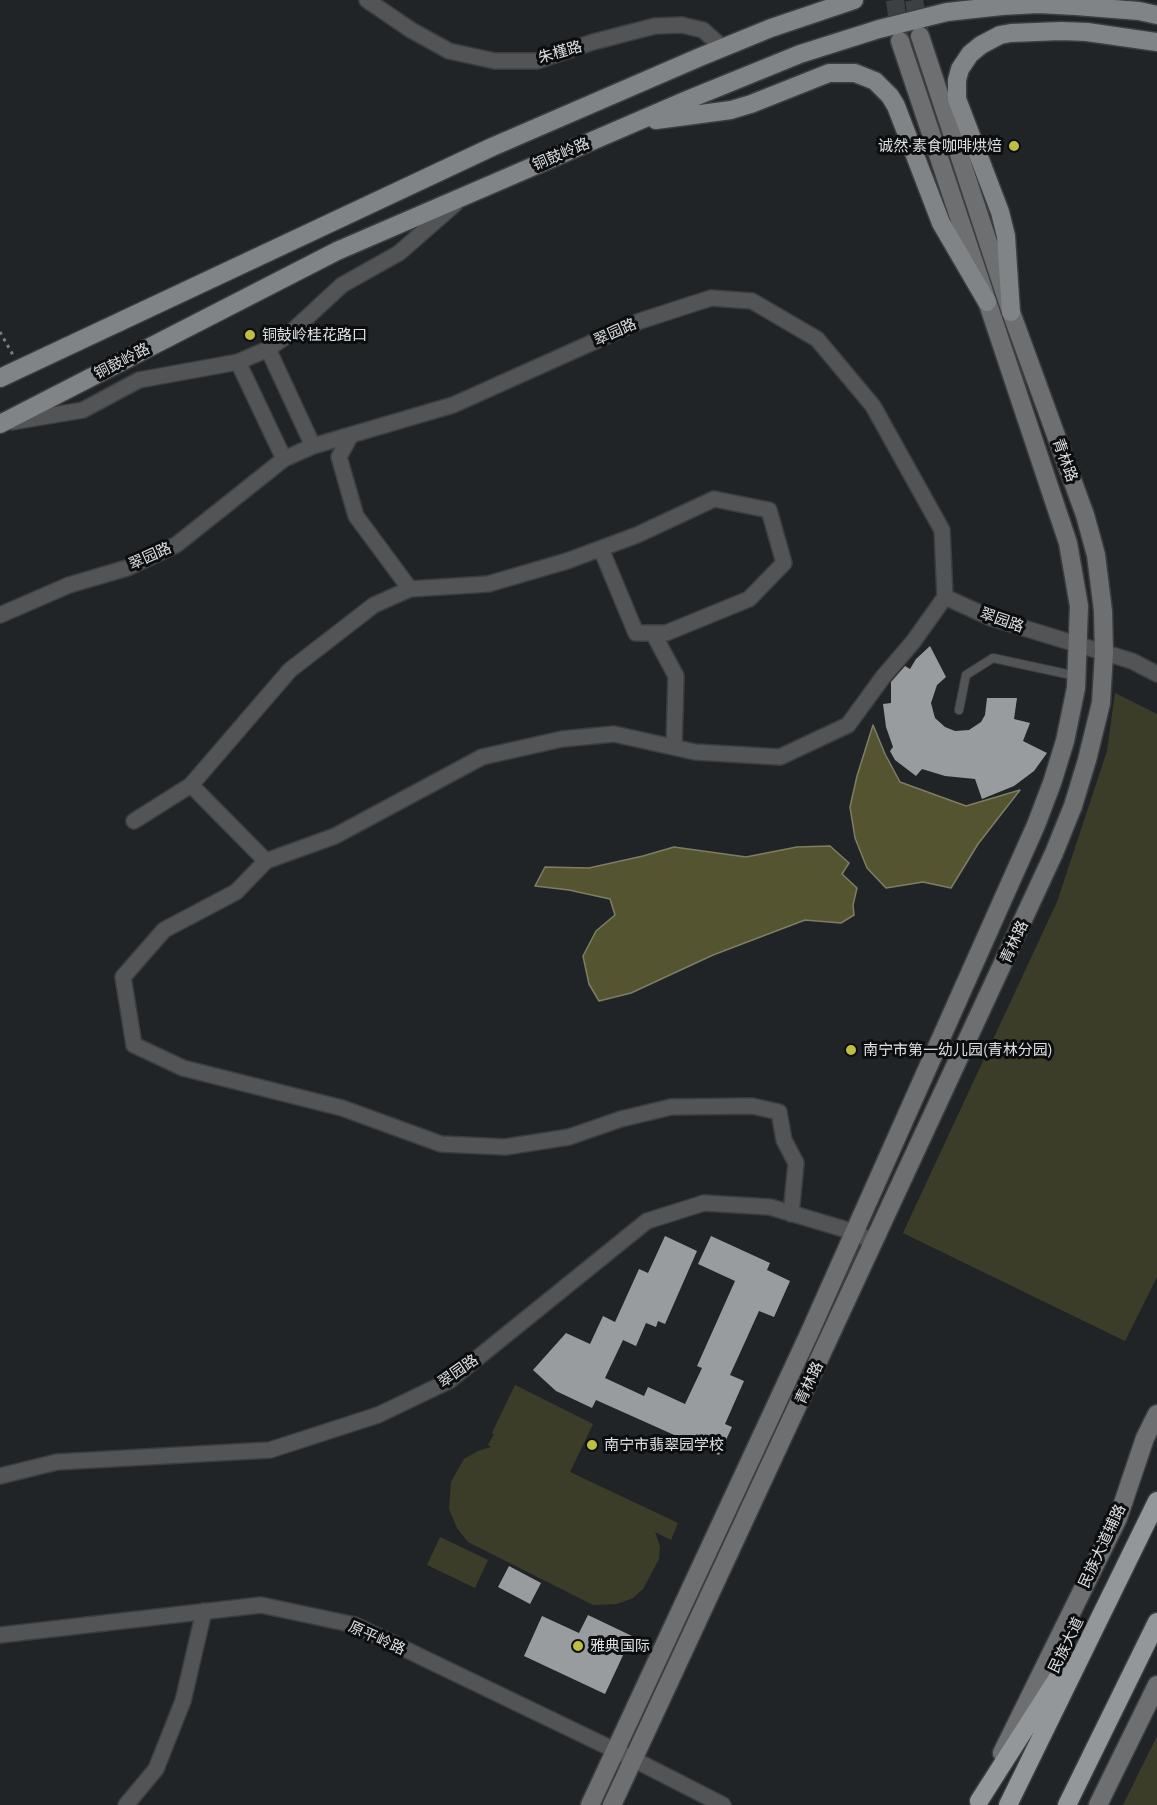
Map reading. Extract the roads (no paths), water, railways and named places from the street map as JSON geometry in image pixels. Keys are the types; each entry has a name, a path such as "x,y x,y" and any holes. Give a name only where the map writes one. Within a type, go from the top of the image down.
{"highway":[{"name":"民族大道","path":"1008,1805 1157,1501"},
{"path":"978,1803 1112,1593"},
{"path":"1067,1805 1157,1622"}],"main road":[{"path":"0,378 492,147 771,28 854,0"},
{"name":"铜鼓岭路","path":"0,424 337,251 800,54 879,28 947,12 1038,4 1139,11 1157,15"},
{"path":"1011,312 1006,236 1000,212 957,99 957,80 960,69 970,54 981,45 1000,35 1011,33 1087,32 1157,42"},
{"name":"青林路","path":"612,1805 1020,930 1072,806 1087,760 1101,703 1104,653 1103,611 1096,555 1085,515 1011,312 920,36"},
{"name":"青林路","path":"590,1805 854,1232 1036,825 1065,741 1077,676 1079,606 1068,543 900,41"},
{"path":"636,122 731,110 752,104 829,73 846,72 865,76 875,81 890,96 941,223 987,302"},
{"name":"民族大道辅路","path":"978,1803 1118,1518 1145,1438 1157,1414"},
{"path":"1098,1805 1157,1685"}],"street":[{"name":"朱槿路","path":"367,0 411,30 449,51 495,61 537,60 593,42 656,26 682,25 703,30 723,48"},
{"path":"0,424 83,410 139,380 238,362 268,349 288,335 342,285 399,253 463,197"},
{"name":"翠园路","path":"0,615 69,585 127,568 176,545 284,459 313,446 453,405 640,321 711,298 752,301 817,339 873,406 942,530 945,597 991,618 1132,661 1157,674"},
{"path":"268,349 313,446"},
{"path":"238,362 284,459"},
{"path":"351,435 339,457 356,516 410,589"},
{"path":"134,821 191,785 290,670 374,605 410,589 488,584 567,561 637,535 714,499 769,510 784,563 748,599 666,633 636,633 600,549"},
{"path":"791,1214 796,1163 784,1140 780,1112 752,1106 671,1107 621,1119 569,1137 505,1147 441,1144 342,1108 183,1068 134,1045 123,977 164,930 236,892 266,861 335,836 482,757 562,739 614,734 695,752 780,757 848,725 945,597"},
{"path":"653,633 676,676 674,747"},
{"path":"191,785 266,861"},
{"name":"翠园路","path":"0,1476 57,1462 270,1450 378,1415 449,1381 647,1221 704,1203 770,1207 854,1232 874,1242"},
{"name":"原平岭路","path":"0,1635 261,1605 355,1625 723,1805"},
{"path":"126,1805 156,1769 183,1701 204,1611"}],"lane":[{"path":"959,710 966,675 993,658 1077,676"}],"tunnel":[{"path":"895,0 900,40"},
{"path":"914,0 920,34"}],"place":[{"name":"诚然·素食咖啡烘焙","path":"1014,146"},
{"name":"铜鼓岭桂花路口","path":"250,335"},
{"name":"南宁市第一幼儿园(青林分园)","path":"851,1050"},
{"name":"南宁市翡翠园学校","path":"592,1445"},
{"name":"雅典国际","path":"578,1646"}]}
